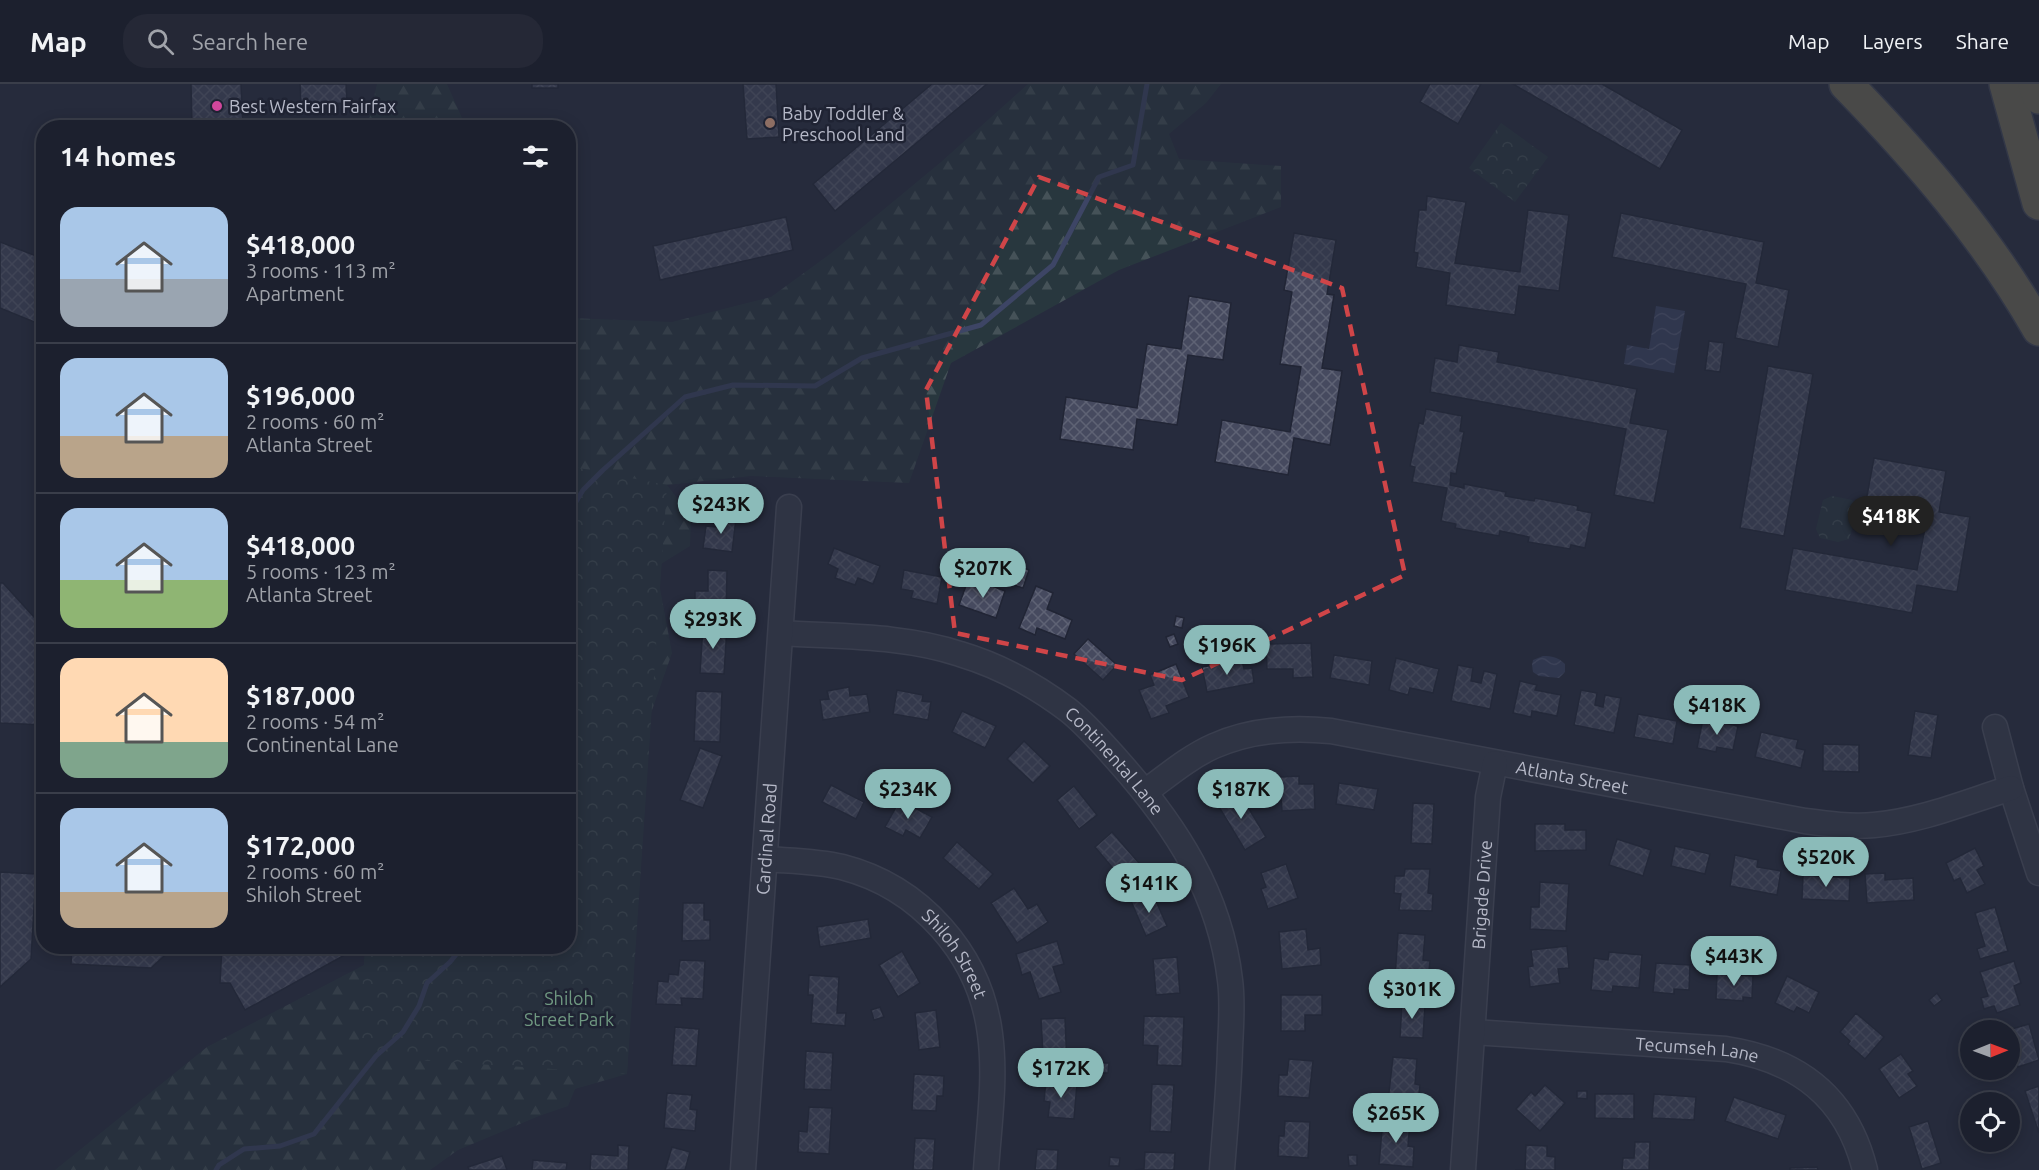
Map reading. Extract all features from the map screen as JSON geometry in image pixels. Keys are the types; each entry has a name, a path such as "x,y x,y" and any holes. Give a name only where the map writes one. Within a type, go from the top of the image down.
{"highway":[{"path":"1846,84 1896,135 1961,213 1987,248 2039,329"},
{"path":"2006,84 2039,203"},
{"path":"2035,84 2039,97"}],"street":[{"name":"Cardinal Road","path":"743,1170 789,507"},
{"name":"Continental Lane","path":"781,633 921,645 959,653 995,667 1035,687 1070,712 1094,734 1145,792 1191,859 1208,892 1223,938 1230,982 1231,1018 1222,1170"},
{"path":"1995,727 2011,788 2039,873"},
{"name":"Atlanta Street","path":"1145,792 1191,759 1214,746 1242,736 1277,729 1331,731 1805,821 1839,825 1872,825 1904,821 2011,788"},
{"name":"Brigade Drive","path":"1463,1170 1488,797 1495,763"},
{"name":"Shiloh Street","path":"765,860 814,862 841,867 886,884 927,913 960,951 982,998 990,1035 992,1073 986,1170"},
{"name":"Tecumseh Lane","path":"1473,1032 1726,1049 1745,1052 1776,1062 1814,1084 1837,1107 1854,1134 1865,1170"}],"highlighted area":[{"path":"1039,177 1342,288 1405,575 1182,680 955,633 926,390"}],"green space":[{"path":"377,84 447,84 463,120 369,120"},
{"path":"1028,84 1221,84 1206,103 1169,134 1179,159 1281,166 1281,207 1119,270 951,363 909,483 751,476 667,485 691,517 690,546 656,567 672,653 637,753 627,1074 575,1089 568,1106 458,1150 430,1170 55,1170 207,1047 364,965 366,954 576,954 576,318 672,322 771,297 830,254 941,162"},
{"path":"1501,123 1548,157 1515,202 1469,168"},
{"name":"Shiloh Street Park","path":"576,467 667,485 627,1074 358,1056 365,954 576,954"},
{"path":"1832,496 1852,500 1858,509 1849,539 1838,542 1820,538 1816,529 1823,500"}],"water":[{"path":"1656,306 1685,311 1674,373 1624,364 1627,345 1649,349"},
{"path":"1543,656 1555,657 1565,664 1565,672 1559,678 1539,676 1533,672 1533,660"}],"building":[{"name":"Best Western Fairfax","path":"191,84 241,84 243,120 192,120"},
{"path":"300,84 346,84 347,103 301,105"},
{"path":"532,84 558,84 558,88 532,88"},
{"path":"743,84 776,84 779,137 747,139"},
{"path":"932,84 987,84 835,211 813,184"},
{"path":"1430,84 1481,84 1458,124 1420,102"},
{"path":"1513,84 1602,84 1682,130 1660,169"},
{"path":"1427,196 1466,202 1455,263 1520,272 1528,210 1569,215 1559,291 1519,286 1515,315 1446,305 1450,273 1416,267 1418,253 1414,252 1419,210 1426,210"},
{"path":"1621,213 1764,242 1756,283 1789,290 1778,347 1735,338 1746,284 1612,257"},
{"path":"786,217 793,250 660,280 653,246"},
{"path":"1294,233 1336,240 1327,294 1334,295 1322,368 1342,371 1330,445 1294,438 1288,475 1215,462 1222,420 1290,432 1301,367 1280,364 1292,292 1284,290"},
{"path":"0,242 36,256 36,323 0,308"},
{"path":"1189,296 1231,303 1223,360 1188,355 1177,425 1137,419 1133,450 1060,439 1066,397 1137,408 1147,344 1181,349"},
{"path":"1709,341 1724,343 1720,372 1705,370"},
{"path":"1459,345 1499,352 1497,362 1637,389 1630,423 1668,430 1654,503 1614,495 1626,429 1430,392 1435,358 1457,362"},
{"path":"1768,366 1813,374 1784,536 1740,528"},
{"path":"1426,409 1462,416 1460,431 1464,432 1456,474 1451,473 1450,485 1464,488 1464,484 1506,492 1505,496 1534,501 1535,498 1578,506 1577,510 1592,513 1585,548 1571,545 1570,549 1528,542 1529,537 1500,531 1499,536 1455,528 1456,524 1441,521 1447,488 1412,482 1415,467 1410,466 1419,423 1423,424"},
{"path":"1874,458 1946,471 1939,512 1970,517 1957,592 1917,585 1912,613 1785,590 1793,548 1917,570 1928,512 1866,501"},
{"path":"718,516 736,518 732,552 703,548 706,526 716,527"},
{"path":"834,548 880,566 873,584 858,578 855,585 835,578 838,569 828,564"},
{"path":"1014,564 1029,570 1023,588 1008,583"},
{"path":"708,570 727,571 726,617 704,616 704,604 695,604 695,591 708,591"},
{"path":"904,570 942,577 937,604 911,598 913,591 901,589"},
{"path":"0,583 3,583 36,619 36,725 0,723"},
{"path":"967,583 985,590 987,584 1005,591 996,618 959,605"},
{"path":"1036,586 1053,593 1047,609 1072,620 1065,639 1037,628 1035,635 1019,628"},
{"path":"1176,616 1184,618 1182,628 1174,626"},
{"path":"703,625 727,627 724,674 700,673"},
{"path":"1174,634 1178,644 1170,647 1166,637"},
{"path":"1088,639 1117,665 1103,680 1074,654"},
{"path":"1311,643 1313,677 1293,678 1293,669 1267,669 1266,644"},
{"path":"1334,655 1372,661 1369,685 1330,678"},
{"path":"1396,658 1439,669 1433,693 1410,688 1408,695 1389,690"},
{"path":"1242,660 1244,669 1252,668 1254,683 1207,692 1202,667"},
{"path":"1176,664 1189,697 1166,706 1169,713 1151,719 1139,690 1154,685 1150,675"},
{"path":"1458,665 1473,668 1471,681 1481,683 1484,671 1497,674 1490,709 1451,701"},
{"path":"1520,681 1537,685 1535,690 1561,695 1557,716 1532,711 1531,717 1513,713"},
{"path":"849,687 850,696 867,694 870,712 823,720 820,700 829,699 827,691"},
{"path":"897,690 923,695 922,701 931,702 928,720 893,714"},
{"path":"1581,690 1597,693 1595,705 1603,707 1605,695 1621,698 1614,733 1574,725"},
{"path":"696,691 722,692 720,742 694,741"},
{"path":"962,711 996,726 985,748 952,732"},
{"path":"1915,711 1938,715 1931,758 1908,755"},
{"path":"1638,714 1677,721 1673,744 1634,737"},
{"path":"1703,719 1738,726 1733,750 1717,747 1716,752 1697,748"},
{"path":"1761,732 1798,740 1796,748 1805,750 1801,768 1755,757"},
{"path":"1024,741 1050,766 1033,783 1007,759"},
{"path":"1823,744 1859,745 1859,772 1823,771"},
{"path":"700,748 722,756 703,808 680,800"},
{"path":"1299,776 1299,784 1314,784 1315,809 1282,811 1280,777"},
{"path":"1339,783 1378,789 1374,810 1336,804"},
{"path":"831,785 864,802 856,819 822,802"},
{"path":"1074,786 1097,815 1079,829 1057,800"},
{"path":"1237,789 1266,837 1245,850 1216,802"},
{"path":"900,800 932,817 920,838 906,830 903,836 885,827"},
{"path":"1413,803 1434,804 1432,844 1411,843"},
{"path":"1535,824 1565,824 1565,830 1586,830 1586,850 1535,851"},
{"path":"1112,832 1145,870 1127,885 1095,847"},
{"path":"1617,839 1651,850 1643,876 1609,865"},
{"path":"957,842 993,874 979,889 943,858"},
{"path":"1675,846 1710,854 1705,874 1671,866"},
{"path":"1975,848 1984,866 1977,870 1985,884 1967,893 1960,878 1954,881 1946,863"},
{"path":"1735,855 1758,860 1757,867 1781,871 1777,895 1730,886"},
{"path":"1286,864 1298,898 1268,909 1261,889 1266,887 1261,873"},
{"path":"1405,869 1430,869 1428,893 1433,894 1432,911 1399,910 1401,894 1394,893 1395,876 1404,876"},
{"path":"0,872 36,874 31,959 0,987"},
{"path":"1885,873 1885,880 1913,878 1914,900 1867,903 1865,874"},
{"path":"1803,875 1850,878 1849,901 1802,899"},
{"path":"1540,882 1569,884 1566,931 1530,929 1531,907 1539,907"},
{"path":"1014,888 1028,909 1037,904 1048,922 1017,943 991,903"},
{"path":"1152,892 1167,926 1146,936 1131,901"},
{"path":"683,903 704,903 704,920 710,920 710,940 682,941"},
{"path":"1995,907 2008,951 1980,959 1977,949 1985,946 1975,913"},
{"path":"868,919 871,938 820,947 817,927"},
{"path":"1306,929 1308,950 1320,948 1321,965 1282,969 1279,932"},
{"path":"1398,933 1425,935 1423,960 1430,961 1428,981 1395,978"},
{"path":"1057,941 1064,964 1053,967 1061,992 1039,999 1030,972 1022,975 1016,954"},
{"path":"1567,946 1569,968 1558,969 1560,983 1530,987 1528,967 1533,966 1531,950"},
{"path":"902,951 920,983 898,997 879,965"},
{"path":"1609,952 1642,955 1639,988 1613,986 1612,992 1591,990 1594,958 1608,960"},
{"path":"72,954 166,954 151,968 71,964"},
{"path":"222,954 346,954 245,1010 230,983 220,983"},
{"path":"1177,957 1180,993 1156,995 1153,959"},
{"path":"680,960 705,961 703,999 681,998 682,1005 656,1004 658,981 668,982 669,974 678,975"},
{"path":"2014,961 2021,983 2014,986 2020,1005 1997,1013 1994,1006 1984,1009 1981,998 1988,996 1980,972"},
{"path":"1656,963 1690,965 1689,990 1674,989 1674,994 1653,992"},
{"path":"1717,974 1753,976 1752,998 1743,997 1743,1001 1716,999"},
{"path":"809,975 839,977 837,1013 846,1013 845,1026 811,1023 813,995 808,995"},
{"path":"1787,976 1819,992 1809,1013 1797,1007 1794,1012 1775,1003"},
{"path":"1937,993 1942,1000 1934,1006 1929,1000"},
{"path":"1281,995 1322,995 1322,1015 1305,1015 1305,1031 1281,1031"},
{"path":"1402,1003 1425,1004 1423,1038 1400,1037"},
{"path":"880,1007 884,1017 874,1020 871,1010"},
{"path":"936,1010 940,1047 919,1050 915,1013"},
{"path":"1856,1013 1884,1037 1865,1059 1848,1044 1850,1041 1840,1032"},
{"path":"1144,1016 1184,1017 1182,1066 1157,1065 1158,1046 1143,1045"},
{"path":"1065,1018 1067,1066 1046,1066 1047,1054 1043,1054 1041,1019"},
{"path":"2029,1024 2039,1060 2020,1066 2020,1027"},
{"path":"675,1027 699,1029 696,1066 672,1065"},
{"path":"806,1051 833,1053 831,1090 804,1089"},
{"path":"1901,1054 1913,1071 1908,1074 1917,1086 1899,1098 1879,1069"},
{"path":"1393,1057 1417,1059 1415,1084 1420,1085 1418,1104 1388,1101"},
{"path":"1289,1059 1313,1061 1309,1098 1278,1096 1279,1075 1287,1075"},
{"path":"1099,1063 1109,1063 1108,1073 1099,1073"},
{"path":"914,1074 944,1076 943,1096 937,1096 936,1111 912,1110"},
{"path":"1046,1080 1077,1083 1074,1119 1048,1117 1050,1102 1044,1101"},
{"path":"1152,1084 1174,1085 1171,1132 1150,1131"},
{"path":"1545,1085 1565,1103 1540,1131 1516,1109 1531,1092 1535,1096"},
{"path":"2039,1086 2039,1133 2025,1091"},
{"path":"1577,1091 1587,1091 1587,1099 1577,1098"},
{"path":"667,1093 692,1095 690,1109 697,1110 695,1131 664,1128"},
{"path":"1595,1094 1634,1094 1634,1119 1595,1118"},
{"path":"1654,1094 1696,1097 1694,1120 1652,1118"},
{"path":"1734,1097 1786,1115 1778,1139 1725,1121"},
{"path":"809,1107 832,1108 829,1154 798,1152 799,1131 807,1132"},
{"path":"1383,1119 1410,1121 1408,1146 1414,1147 1413,1167 1379,1164"},
{"path":"1285,1121 1310,1122 1308,1158 1278,1156 1279,1136 1284,1136"},
{"path":"1928,1121 1941,1163 1922,1169 1909,1127"},
{"path":"915,1138 935,1139 933,1170 913,1170"},
{"path":"1635,1142 1650,1142 1649,1170 1622,1170 1623,1158 1634,1158"},
{"path":"618,1145 629,1146 628,1170 590,1170 591,1154 618,1156"},
{"path":"1526,1145 1547,1146 1547,1156 1555,1157 1555,1170 1525,1170"},
{"path":"672,1147 690,1152 685,1170 665,1170"},
{"path":"1037,1149 1058,1150 1057,1170 1035,1170"},
{"path":"1145,1152 1175,1153 1174,1170 1135,1170 1144,1169"},
{"path":"1348,1155 1357,1155 1357,1165 1349,1166"},
{"path":"502,1156 507,1170 469,1170 468,1167"},
{"path":"1110,1157 1120,1158 1119,1166 1109,1166"},
{"path":"533,1160 567,1163 566,1170 532,1170"},
{"path":"1817,1167 1818,1170 1790,1170 1790,1168"}],"waterway":[{"path":"576,502 583,490 603,470 685,397 733,385 815,386 862,358 981,325 1053,265 1099,177 1133,165 1147,84"},
{"path":"216,1170 219,1165 244,1149 280,1146 314,1134 376,1056 403,1032 419,1006 427,983 456,954"}],"place":[{"name":"Best Western Fairfax","path":"217,106"},
{"name":"Baby Toddler & Preschool Land","path":"770,123"}]}
